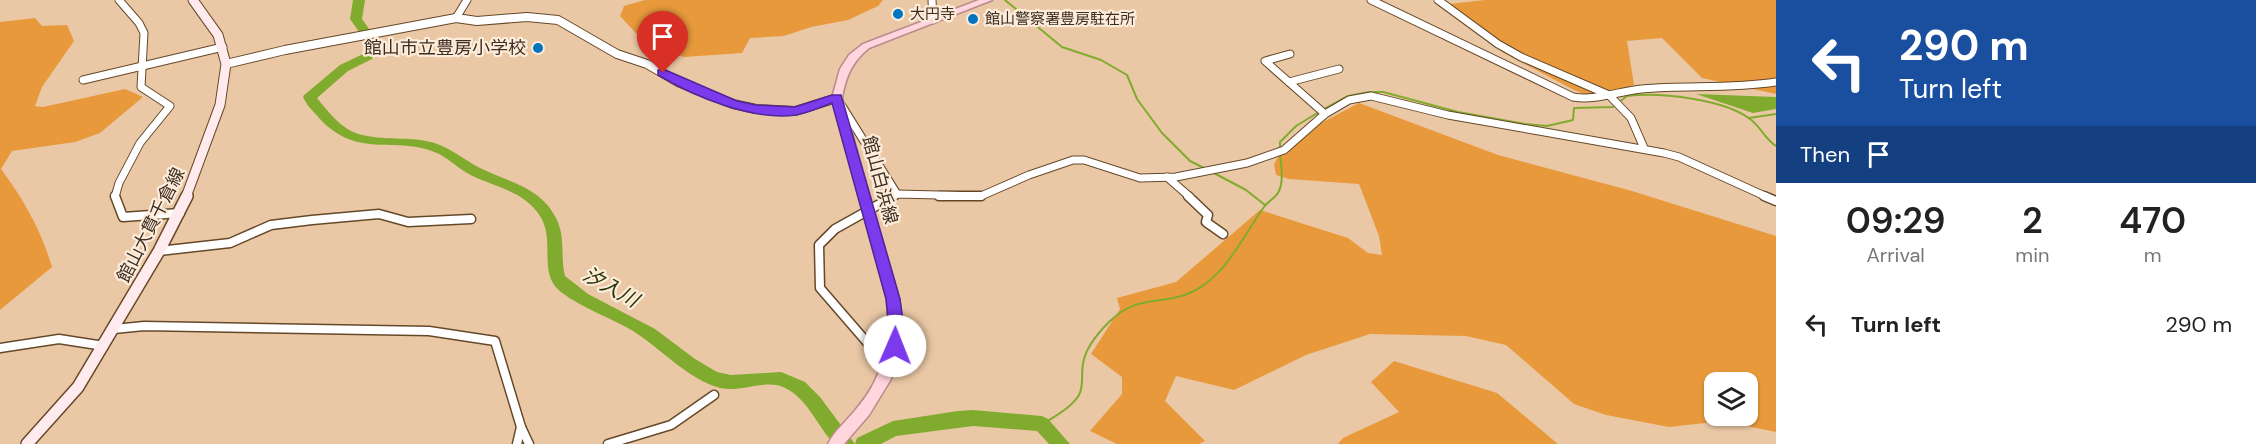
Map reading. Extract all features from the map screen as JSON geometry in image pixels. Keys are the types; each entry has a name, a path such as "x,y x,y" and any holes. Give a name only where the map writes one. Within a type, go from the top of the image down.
{"main road":[{"name":"館山大貫千倉線","path":"27,444 78,387 159,251 193,183 220,105 226,64 223,47 212,24 193,0"},
{"name":"館山白浜線","path":"835,444 862,414 884,381 897,328 893,299 837,98 840,75 850,59 877,40 987,0"}],"street":[{"path":"119,0 139,23 144,33 140,66 141,87 170,106 169,111 149,129 138,146 127,170 117,184 115,197 123,217 180,213"},
{"path":"456,18 467,0"},
{"path":"932,0 933,20"},
{"path":"1371,0 1573,97 1586,100 1621,91 1734,88 1776,82"},
{"path":"1438,0 1498,44 1521,57 1609,95 1631,118 1644,148"},
{"path":"226,64 351,36 456,18 477,21 527,17 558,20 617,54 647,64 678,82 734,104 756,109 795,111 837,98 897,194"},
{"path":"83,80 223,47"},
{"path":"1290,54 1265,61 1321,111"},
{"path":"1289,82 1339,69"},
{"path":"890,364 871,347 820,288 819,245 835,229 868,210 897,194 981,196 1029,175 1073,160 1093,162 1127,175 1167,177 1222,168 1284,150 1321,111 1349,100 1378,96 1448,115 1588,141 1644,148 1679,157 1776,201"},
{"path":"1167,177 1184,194 1202,207 1208,216 1206,222 1223,234"},
{"path":"159,251 230,243 271,225 302,221 379,214 408,222 471,219"},
{"path":"114,328 144,326 429,331 495,341 521,427 529,444"},
{"path":"0,348 59,339 104,346"},
{"path":"608,444 622,437 651,433 680,421 714,394"},
{"path":"517,444 521,427"}],"shaded area":[{"path":"645,0 883,0 878,6 848,20 811,27 784,36 750,38 742,53 684,57 648,46 620,16 624,6"},
{"path":"1485,0 1776,0 1776,94 1702,78 1662,38 1627,41 1634,85 1592,97 1502,52 1449,4"},
{"path":"35,18 42,26 67,25 74,41 42,87 35,106 43,107 125,89 143,97 100,133 75,142 12,151 1,169 31,216 43,240 52,267 0,310 0,22"},
{"path":"1696,94 1776,97 1776,109 1753,113"},
{"path":"1359,103 1498,155 1632,191 1776,236 1776,432 1747,426 1758,426 1758,372 1704,372 1704,423 1669,427 1606,415 1574,404 1506,345 1466,336 1370,334 1306,355 1234,390 1176,376 1165,401 1205,441 1199,444 1117,444 1090,431 1122,394 1122,377 1091,354 1120,309 1117,298 1176,282 1260,210 1348,238 1368,253 1382,255 1379,236 1359,184 1289,179 1276,175 1274,164 1287,141"},
{"path":"1394,361 1497,393 1558,444 1338,444 1343,438 1399,412 1371,382"},
{"path":"1018,422 1049,423 1067,444 1052,444 1039,429"}],"waterway":[{"name":"汐入川","path":"359,0 356,19 373,43 368,56 344,68 310,96 326,118 345,133 355,137 439,149 472,169 523,192 540,206 550,221 555,238 557,275 567,288 639,327 710,377 731,382 764,378 789,382 807,394 831,428 846,444"},
{"path":"1005,0 1062,47 1101,60 1127,75 1137,99 1162,133 1190,161 1204,168"},
{"path":"1280,149 1280,142 1296,126 1348,96 1369,92 1383,92 1458,112 1547,126 1573,120 1574,108 1613,107 1627,96 1656,95 1691,98 1739,112 1754,122 1776,146"},
{"path":"1749,118 1776,114"},
{"path":"1043,424 1076,400 1081,388 1086,352 1109,322 1120,313 1141,303 1182,296 1194,291 1206,284 1225,265 1264,207 1276,196 1281,187 1280,154"},
{"path":"1212,172 1246,190 1265,205"},
{"name":"汐入川","path":"864,444 893,429 973,418 1042,424 1061,444"}],"place":[{"name":"大円寺","path":"898,14"},
{"name":"館山警察署豊房駐在所","path":"973,19"},
{"name":"館山市立豊房小学校","path":"538,48"}],"route":[{"path":"663,73 678,82 734,104 756,109 795,111 837,98 893,299 897,328 895,346"}]}
